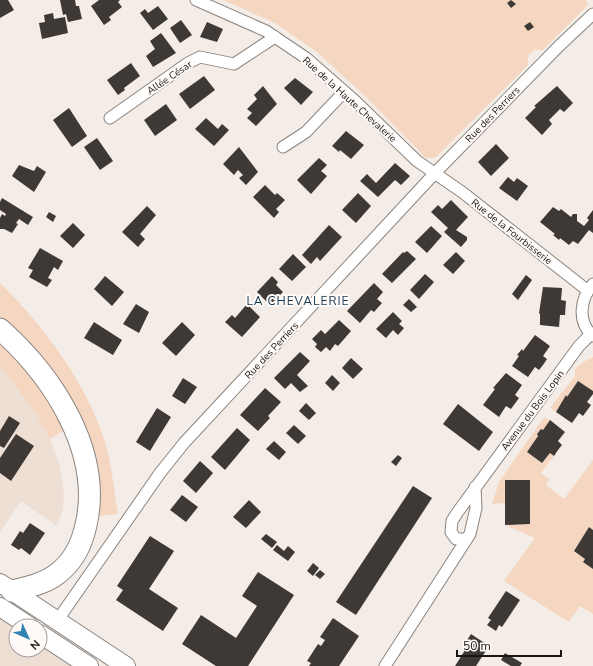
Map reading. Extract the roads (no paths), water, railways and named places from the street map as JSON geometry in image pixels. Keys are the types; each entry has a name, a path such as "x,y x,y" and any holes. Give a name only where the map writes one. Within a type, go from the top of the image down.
{"highway":[{"path":"0,329 34,365 62,406 81,445 89,479 90,492 85,530 74,555 66,566 45,581 4,594"}],"main road":[{"path":"4,594 57,621 126,666"},
{"path":"4,594 22,618"},
{"path":"48,639 89,666"}],"street":[{"name":"Rue de la Haute Chevalerie","path":"196,0 274,37 306,58 417,161 435,173"},
{"name":"Rue des Perriers","path":"57,621 160,473 184,443 435,173 559,46 593,14"},
{"name":"Allée César","path":"110,118 188,63 200,58 234,64 274,37"},
{"path":"283,147 306,132 344,92"},
{"name":"Rue de la Fourbisserie","path":"435,173 590,287"},
{"path":"590,287 583,301 582,313 584,324 592,335"},
{"name":"Avenue du Bois Lopin","path":"466,539 456,539 451,532 451,526 457,513 579,346 592,335"},
{"path":"385,666 470,534 476,508 475,487"}],"district":[{"name":"LA CHEVALERIE","path":"298,301"}]}
